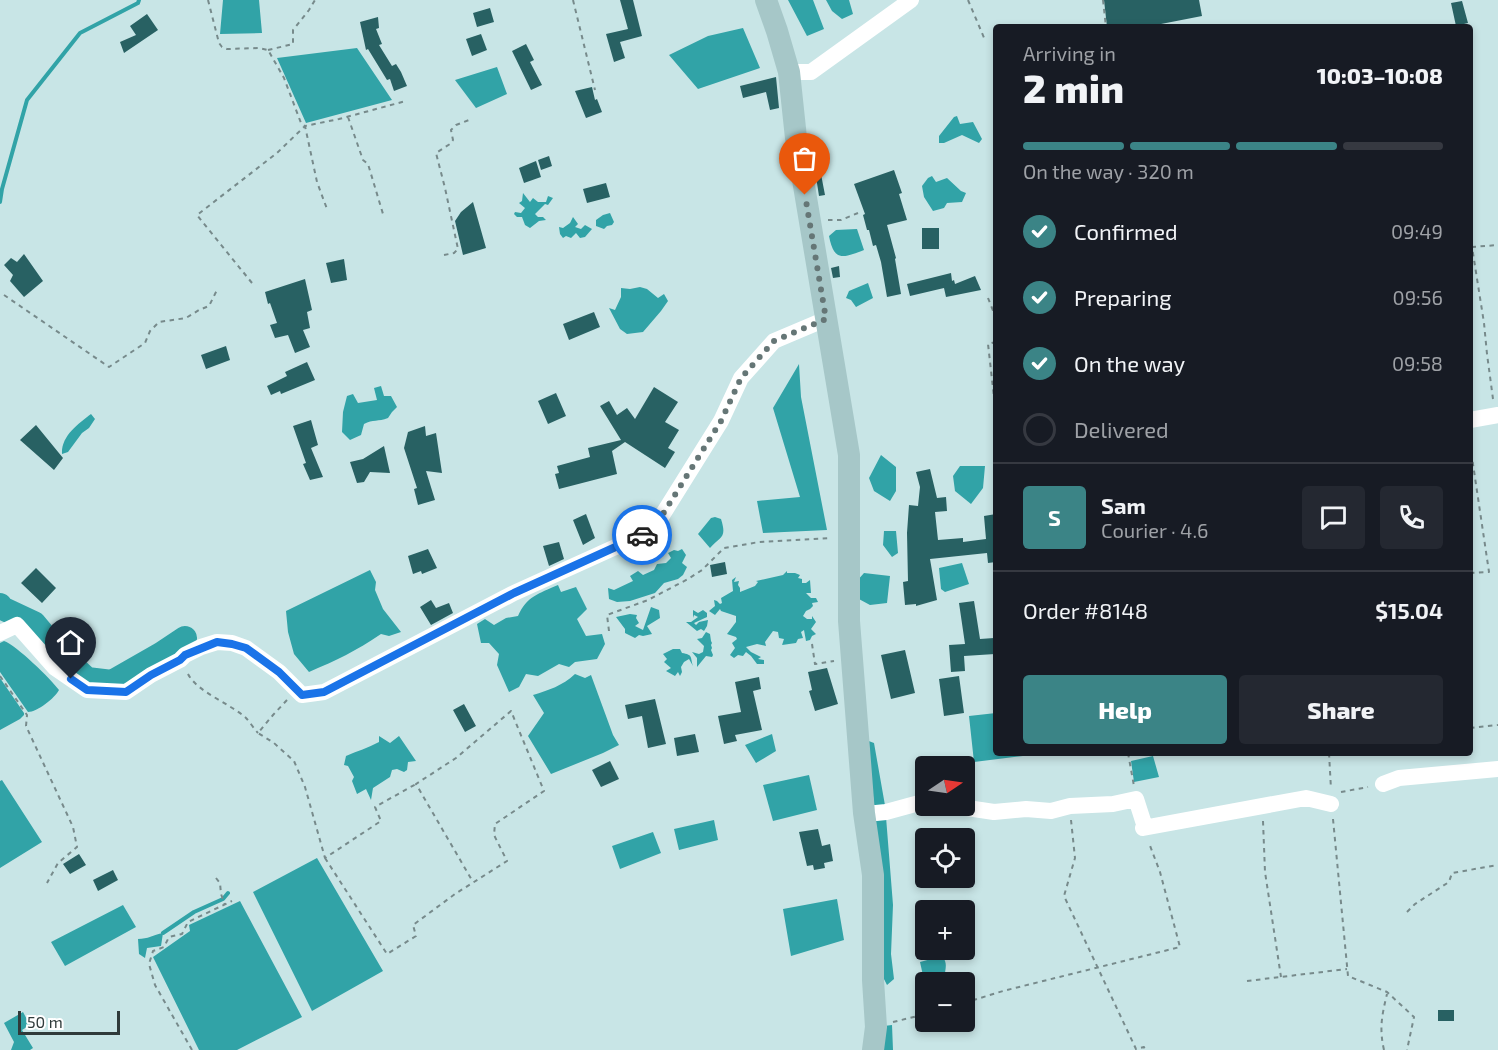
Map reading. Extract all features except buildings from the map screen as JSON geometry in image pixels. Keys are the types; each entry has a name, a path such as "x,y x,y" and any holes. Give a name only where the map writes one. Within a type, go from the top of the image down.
{"main road":[{"path":"766,0 789,72 796,138 849,455 849,621 864,813 873,875 873,980 876,1027 873,1050"}],"street":[{"path":"789,72 811,72 910,0"},
{"path":"0,633 17,625 55,668 87,690 126,692 185,655 217,642 246,648 279,672 302,695 324,692 514,593 653,530 721,421 741,378 774,341 826,319"},
{"path":"1473,420 1497,416"},
{"path":"1383,784 1399,778 1498,769"},
{"path":"975,809 994,812 1026,809 1051,811 1070,806 1113,804 1136,799 1145,827 1143,828 1306,798 1331,799"},
{"path":"864,813 876,813 915,803"}],"path":[{"path":"208,0 222,47 268,50 292,44 293,30 315,0"},
{"path":"573,0 595,90"},
{"path":"968,0 985,40"},
{"path":"1103,0 1106,24"},
{"path":"268,50 284,78 301,123 305,126 317,182 327,209"},
{"path":"252,284 197,215 277,153 305,126 405,101"},
{"path":"348,117 363,160 368,164 383,214"},
{"path":"444,255 454,253 458,249 436,153 453,140 451,130 456,125 469,120"},
{"path":"1473,247 1498,245"},
{"path":"1473,253 1484,322 1486,354 1497,416"},
{"path":"4,295 109,367 145,343 150,331 159,322 186,318 209,306 218,288"},
{"path":"988,298 993,310"},
{"path":"993,343 988,344 993,388"},
{"path":"1473,464 1489,572 1473,573"},
{"path":"609,630 607,615 648,600 688,579 702,570 724,548 830,538"},
{"path":"812,644 815,664 836,660"},
{"path":"180,660 191,679 246,718 258,733 274,743 294,761 305,787 325,858 387,954 416,936 413,925 455,894 507,861 494,835 495,824 544,791 511,711 456,758 375,807 381,821 325,858"},
{"path":"0,676 27,715 26,726 73,827 77,847 58,863 47,883"},
{"path":"258,733 295,688"},
{"path":"1473,728 1498,725"},
{"path":"1129,756 1136,799"},
{"path":"1329,756 1331,799 1348,976 1387,993 1413,1017 1407,1048 1411,1050"},
{"path":"416,784 473,882"},
{"path":"1331,799 1383,784"},
{"path":"1070,806 1075,858 1064,896 1136,1049 1144,1047 1145,1050"},
{"path":"1262,806 1265,872 1281,977"},
{"path":"975,1000 1180,947 1160,872 1143,828"},
{"path":"1407,912 1415,904 1449,882 1452,873 1498,865"},
{"path":"216,878 220,883 220,894 225,905"},
{"path":"192,1050 155,985 148,964 153,951 164,947 169,937 182,934 188,922 232,901"},
{"path":"1247,981 1347,969"},
{"path":"1384,1050 1381,1035 1387,993"},
{"path":"876,1027 915,1017"}],"water":[{"path":"223,0 259,0 262,33 220,34"},
{"path":"788,0 813,0 824,29 807,36"},
{"path":"826,0 849,0 853,14 842,19 832,11"},
{"path":"743,28 760,68 698,89 669,55 708,36"},
{"path":"357,48 392,100 306,123 277,58"},
{"path":"497,67 507,94 476,108 455,80"},
{"path":"957,116 960,124 973,122 982,139 979,143 962,135 939,143 939,136"},
{"path":"932,176 936,182 947,178 966,193 962,202 947,203 944,208 933,211 924,197 922,186"},
{"path":"523,193 530,202 533,198 538,202 546,202 548,196 553,198 548,205 545,204 535,214 546,220 539,221 530,228 525,225 522,217 514,214 515,212 521,213 525,208 519,203 522,201"},
{"path":"610,213 614,222 612,225 604,229 596,226 596,220"},
{"path":"573,217 578,224 575,227 581,229 585,225 592,229 585,237 580,238 576,233 571,238 566,236 563,238 560,234 559,227 563,228 570,223"},
{"path":"857,229 864,250 845,256 837,254 829,236 836,230"},
{"path":"868,283 873,298 856,307 851,300 846,298 849,291"},
{"path":"621,288 647,289 658,298 664,294 668,301 643,332 627,334 620,329 609,308 615,310 621,297"},
{"path":"799,364 801,397 827,530 763,533 757,501 800,497 773,408"},
{"path":"381,386 384,396 391,396 397,407 388,418 364,424 361,435 350,440 342,432 347,396 353,394 358,403 377,400 374,388"},
{"path":"91,414 95,419 89,428 82,433 68,452 62,454 67,436"},
{"path":"881,455 896,467 896,491 890,501 874,491 869,478"},
{"path":"960,466 985,466 983,488 971,504 955,491 953,476"},
{"path":"711,518 721,519 723,533 710,548 698,534"},
{"path":"884,531 896,531 898,553 892,557 883,545"},
{"path":"682,549 686,555 682,563 687,567 678,579 664,583 655,593 630,601 617,602 609,599 608,588 614,590 633,581 630,576 638,571 643,575 654,570 657,564 666,563 671,558 668,553"},
{"path":"962,563 969,584 945,592 941,589 939,568"},
{"path":"370,570 376,582 375,590 383,609 401,632 389,636 381,634 346,655 309,672 294,654 288,632 286,611"},
{"path":"787,571 787,573 800,575 798,578 802,579 802,583 810,580 811,593 806,593 811,598 816,598 818,602 812,603 813,606 803,616 812,619 812,616 816,622 811,629 816,634 806,641 804,630 801,632 803,638 798,639 796,643 782,645 784,639 779,638 778,632 773,631 765,642 766,646 757,644 746,647 761,657 758,659 764,660 764,664 757,664 746,652 743,656 738,655 734,658 730,655 735,648 732,643 737,639 727,634 736,622 736,616 720,609 715,615 709,611 715,606 714,600 722,603 721,598 733,591 732,580 736,577 734,582 739,581 740,592 755,586 758,582 756,581 783,575"},
{"path":"864,573 890,576 887,603 870,605 857,598 856,582"},
{"path":"558,585 561,592 576,587 587,609 577,619 586,636 602,634 605,644 597,659 575,662 569,667 559,664 538,676 526,674 519,687 509,692 497,665 499,654 489,643 481,643 477,624 485,619 494,625 506,618 518,616 529,600"},
{"path":"651,607 659,610 660,618 647,626 652,634 639,635 635,638 625,633 625,629 616,617 637,615 639,623 635,626 643,630"},
{"path":"693,610 698,613 703,610 707,613 707,617 694,623 696,625 708,620 704,631 701,629 697,631 686,622 691,622 698,617 694,615 693,618"},
{"path":"706,632 710,634 713,655 712,657 706,656 697,667 697,658 692,652 699,654 703,652 704,646 697,639 702,638"},
{"path":"4,641 25,655 59,690 36,710 28,712 0,672 0,643"},
{"path":"673,649 680,649 682,653 690,655 691,658 693,666 689,659 684,662 680,676 678,672 675,676 666,671 671,668 664,662 667,659 663,654"},
{"path":"575,674 585,678 591,675 613,735 619,745 551,774 528,736 544,713 533,695 560,685"},
{"path":"0,678 24,715 0,730"},
{"path":"993,713 993,756 1023,756 975,762 969,716"},
{"path":"772,734 776,751 756,763 745,745"},
{"path":"379,736 390,743 399,736 416,761 408,762 407,770 404,772 397,769 392,770 390,777 373,788 371,800 366,789 357,794 352,781 354,777 348,766 344,765 346,756 379,742"},
{"path":"866,740 874,743 886,811 875,812"},
{"path":"1153,756 1159,777 1134,782 1131,761"},
{"path":"809,775 817,810 773,821 763,785"},
{"path":"2,780 42,842 0,868 0,781"},
{"path":"886,817 893,905 891,954 894,979 887,985 881,973 875,821"},
{"path":"714,820 718,840 679,850 674,829"},
{"path":"653,832 661,853 620,869 612,846"},
{"path":"317,858 383,971 312,1011 253,892"},
{"path":"837,899 844,940 791,956 783,909"},
{"path":"240,901 302,1017 237,1050 199,1050 153,957 190,931 189,925"},
{"path":"123,905 136,927 65,966 51,942"},
{"path":"163,933 161,946 147,948 145,958 139,954 138,939"},
{"path":"944,960 945,972 922,972 920,962"},
{"path":"23,1012 30,1025 22,1030 33,1048 11,1050 14,1042 4,1023"},
{"path":"892,1025 893,1050 877,1050 876,1027"}],"waterway":[{"path":"0,202 27,100 80,33 138,3 139,0"},
{"path":"0,605 34,623 59,653 87,679 112,682 185,638"},
{"path":"163,933 194,912 223,899 228,893"}],"way so far":[{"path":"642,535 653,530 721,421 741,378 774,341 826,319 805,195"}],"route":[{"path":"71,679 87,690 126,692 185,655 217,642 246,648 279,672 302,695 324,692 514,593 642,535"}]}
